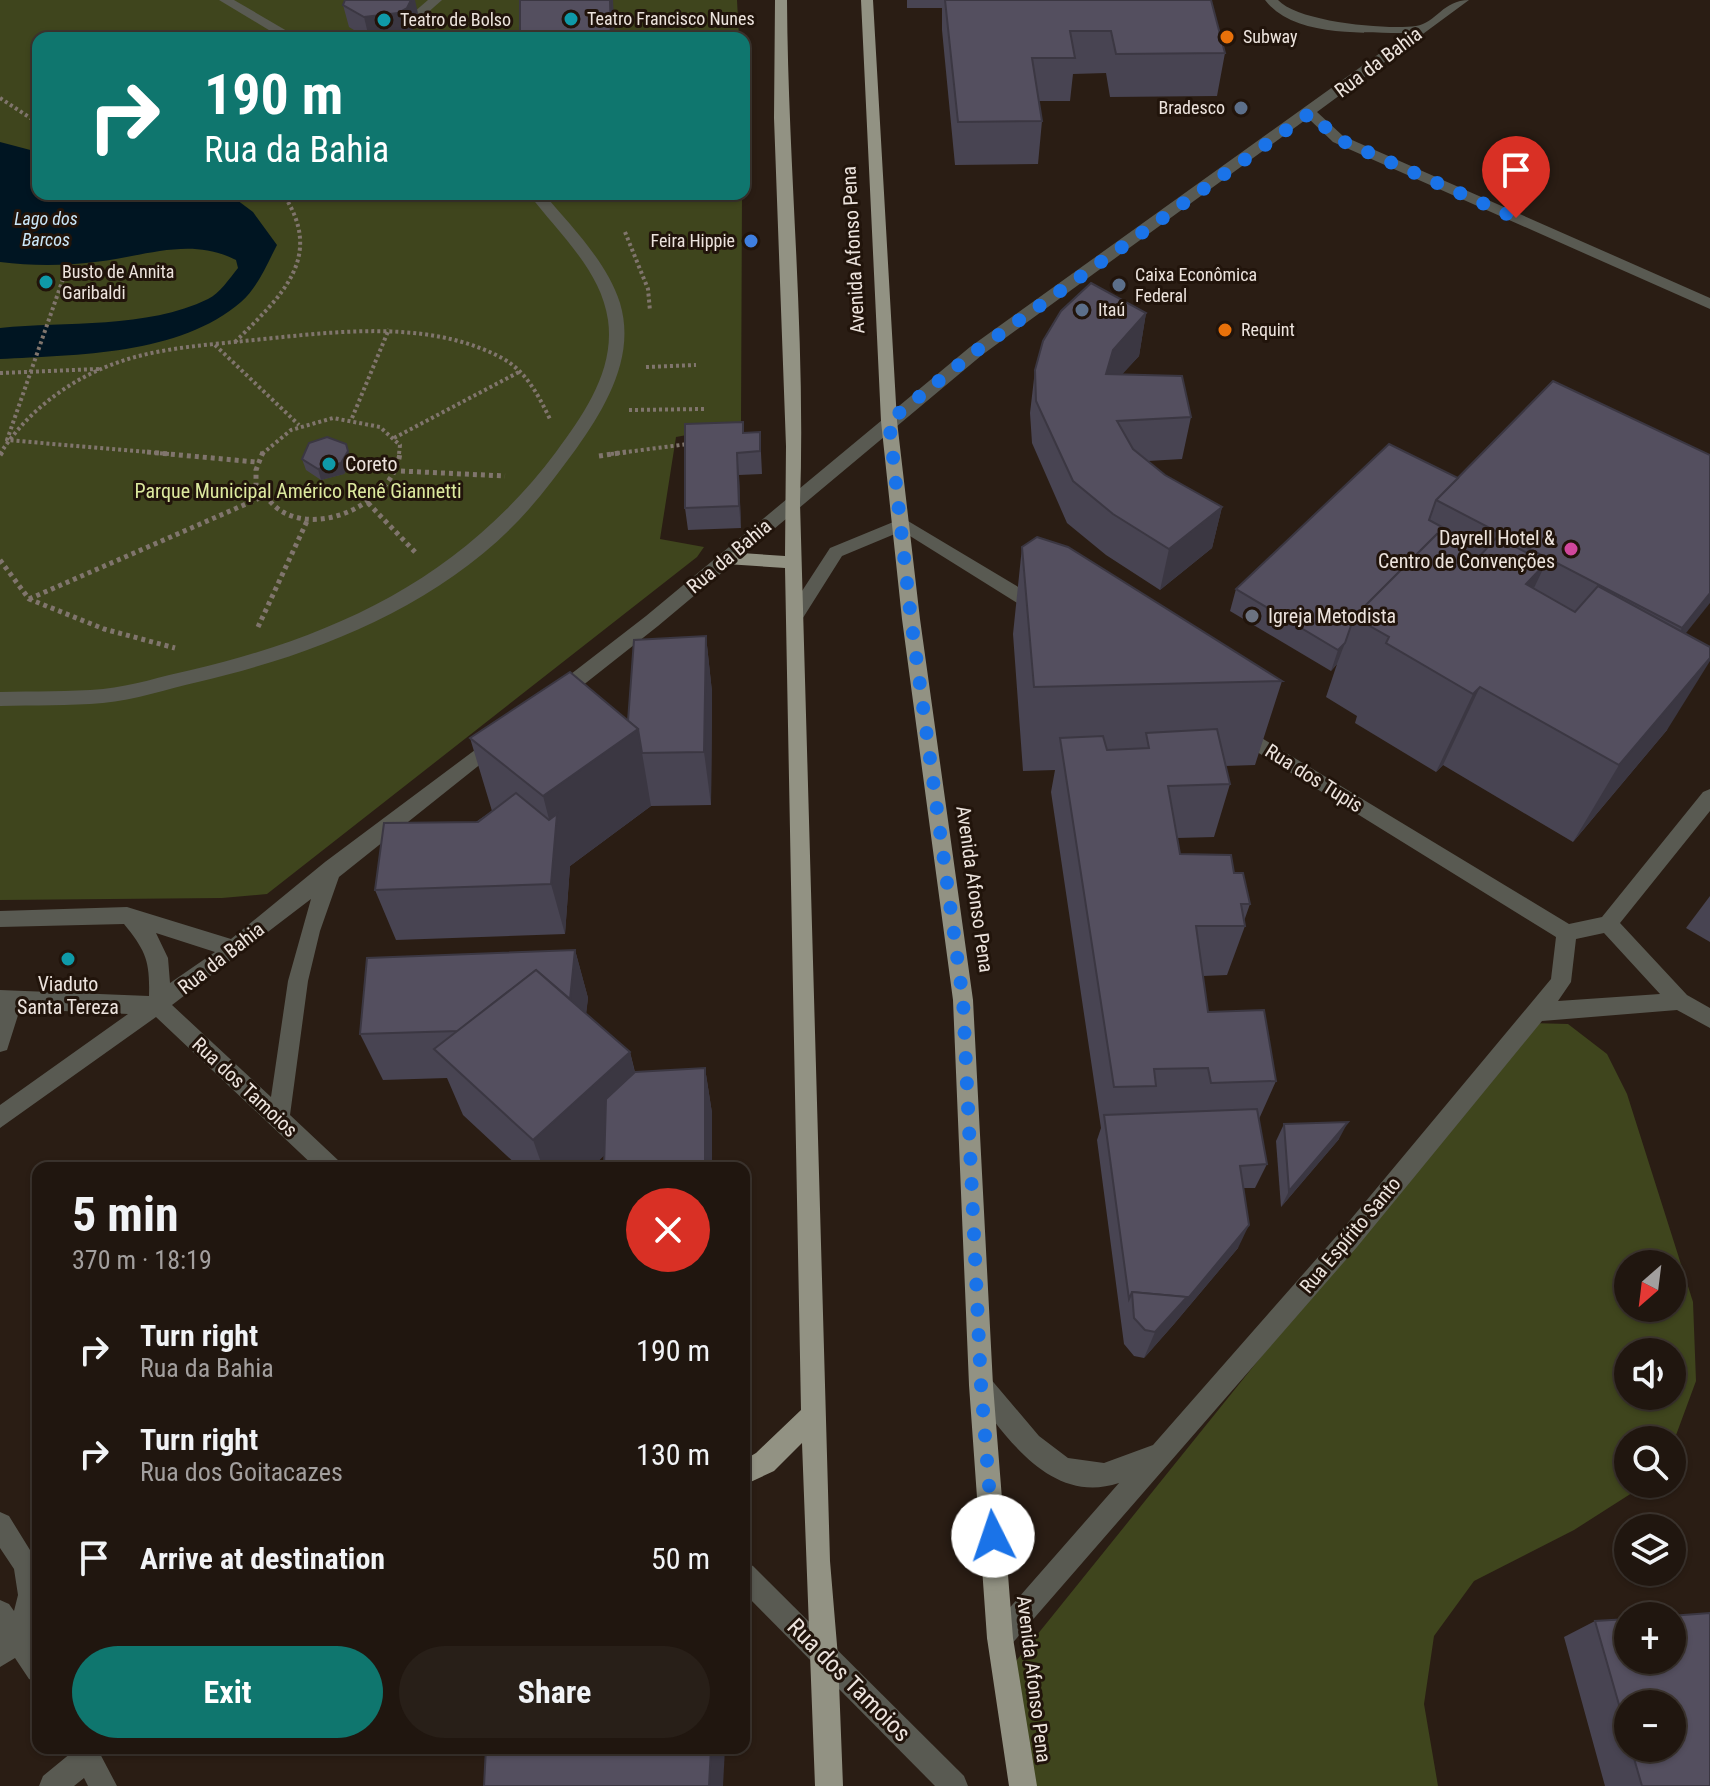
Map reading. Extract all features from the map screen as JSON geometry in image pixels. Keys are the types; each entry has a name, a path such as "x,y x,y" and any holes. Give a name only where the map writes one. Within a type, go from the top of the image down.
{"main road":[{"path":"781,0 781,118 794,446 792,503 813,1416 829,1786"},
{"name":"Avenida Afonso Pena","path":"867,0 889,421 903,524 911,619 963,1000 981,1385 1000,1638 1023,1786"},
{"path":"726,558 795,563"},
{"path":"750,1470 765,1462 813,1416"}],"street":[{"path":"225,0 281,32"},
{"path":"398,32 436,0"},
{"path":"1271,0 1275,10 1295,20 1420,30"},
{"name":"Rua da Bahia","path":"541,707 976,351 1463,0"},
{"path":"1310,113 1338,139 1710,304"},
{"path":"0,699 104,696 260,660 338,630 440,577 503,527 540,485 593,412 610,380 616,358 612,303 589,263 541,200"},
{"path":"795,616 836,552 903,524 1062,622"},
{"name":"Rua dos Tupis","path":"1223,722 1567,933"},
{"name":"Rua da Bahia","path":"0,1118 159,1006 517,726"},
{"path":"1567,933 1608,924 1710,797"},
{"path":"279,1117 298,981 310,931 332,868"},
{"path":"0,919 127,915 234,949"},
{"path":"0,1043 6,998 159,1006 161,964 150,938 127,915"},
{"path":"1608,924 1680,1001 1710,1019"},
{"name":"Rua Espírito Santo","path":"1000,1638 1349,1239 1561,982 1567,933"},
{"path":"1536,1012 1680,1001"},
{"name":"Rua dos Tamoios","path":"159,1006 325,1162"},
{"name":"Rua Espírito Santo","path":"981,1385 1031,1449 1057,1467 1097,1476 1159,1454"},
{"path":"0,1525 26,1565 31,1595 10,1646"},
{"name":"Rua dos Tamoios","path":"750,1581 954,1786"},
{"path":"0,1613 10,1646 32,1665"},
{"path":"53,1786 82,1754"},
{"path":"85,1754 103,1786"}],"path":[{"path":"0,98 32,119"},
{"path":"235,342 273,304 303,254 304,226 288,200"},
{"path":"0,455 63,279"},
{"path":"352,418 389,329"},
{"path":"0,373 100,369 140,356 214,344 389,329 454,340 503,361 519,372 545,400 548,430"},
{"path":"214,344 299,425"},
{"path":"641,367 696,365"},
{"path":"7,440 54,400 100,369"},
{"path":"394,438 519,372"},
{"path":"624,410 704,409"},
{"path":"333,418 352,418 369,422 394,438 400,449 401,471 387,489 351,511 308,519 275,507 262,497 256,486 256,462 279,436 299,425 333,418"},
{"path":"7,440 256,462"},
{"path":"597,457 698,442"},
{"path":"401,471 518,477"},
{"path":"29,599 262,497"},
{"path":"368,503 422,560"},
{"path":"256,630 308,519"},
{"path":"0,560 29,599 104,629 188,649"}],"green space":[{"name":"Parque Municipal Américo Renê Giannetti","path":"0,0 737,0 739,32 32,32 32,200 742,200 741,425 676,437 660,539 704,547 697,557 267,894 222,898 0,900"},
{"path":"1530,1023 1568,1024 1607,1054 1627,1094 1676,1250 1614,1250 1614,1322 1686,1322 1686,1280 1693,1302 1696,1381 1686,1408 1686,1338 1614,1338 1614,1410 1685,1410 1679,1426 1614,1426 1614,1498 1624,1498 1574,1530 1474,1581 1434,1636 1424,1704 1438,1786 1023,1786 1004,1676"}],"water":[{"name":"Lago dos Barcos","path":"0,142 32,150 32,200 237,200 253,212 277,245 247,296 216,320 158,342 61,356 0,359 0,328 133,320 184,309 208,299 224,285 238,268 236,260 201,249 184,249 71,264 0,262"}],"building":[{"path":"345,0 411,0 407,8 398,13 364,17 343,5"},
{"name":"Teatro Francisco Nunes","path":"520,0 610,0 611,32 520,32"},
{"path":"945,0 1211,0 1225,53 1116,54 1111,31 1070,31 1075,58 1032,58 1042,121 958,122"},
{"path":"1091,283 1146,313 1113,350 1106,374 1182,376 1191,417 1117,421 1133,449 1165,475 1222,507 1169,549 1113,514 1073,481 1036,401 1035,370 1043,341 1061,311"},
{"name":"Dayrell Hotel & Centro de Convenções","path":"1553,381 1710,455 1710,593 1682,628 1436,500"},
{"path":"743,422 743,433 760,432 760,451 737,453 739,506 685,508 685,424"},
{"path":"327,437 346,444 348,451 341,463 318,469 302,459 309,443"},
{"path":"1389,444 1458,478 1436,500 1429,520 1453,533 1446,540 1437,534 1354,617 1345,643 1338,650 1236,589"},
{"path":"1437,534 1478,558 1497,537 1546,563 1526,584 1575,612 1598,586 1710,647 1710,658 1619,765 1480,687 1473,694 1386,643 1389,637 1354,617"},
{"path":"1037,537 1068,547 1282,681 1034,687 1022,547"},
{"path":"706,636 704,752 642,753 638,729 628,721 634,640"},
{"path":"570,672 638,729 543,796 470,738"},
{"path":"1217,729 1230,784 1168,786 1180,854 1231,855 1234,873 1243,873 1250,904 1241,904 1245,926 1196,926 1208,1012 1264,1010 1276,1081 1211,1083 1208,1068 1154,1069 1156,1086 1114,1087 1060,738 1103,736 1107,750 1149,748 1146,733"},
{"path":"516,793 549,820 557,814 551,884 375,890 384,823 478,822"},
{"path":"575,950 570,999 536,970 458,1031 360,1034 367,958"},
{"path":"536,970 630,1052 533,1140 434,1049"},
{"path":"705,1068 705,1162 604,1162 606,1099 635,1072"},
{"path":"1257,1109 1267,1164 1240,1166 1249,1225 1184,1303 1187,1297 1132,1292 1129,1299 1104,1115"},
{"path":"1348,1122 1289,1191 1284,1124"},
{"path":"1132,1292 1187,1297 1155,1332 1145,1330 1134,1318"},
{"path":"1710,1613 1710,1786 1642,1786 1635,1762 1686,1762 1686,1690 1615,1690 1595,1621 1614,1620 1614,1674 1686,1674 1686,1615"},
{"path":"486,1754 711,1754 709,1786 484,1786"}],"place":[{"name":"Teatro Francisco Nunes","path":"571,19"},
{"name":"Teatro de Bolso","path":"384,20"},
{"name":"Subway","path":"1227,37"},
{"name":"Bradesco","path":"1241,108"},
{"name":"Feira Hippie","path":"751,241"},
{"name":"Busto de Annita Garibaldi","path":"46,282"},
{"name":"Caixa Econômica Federal","path":"1119,285"},
{"name":"Itaú","path":"1082,310"},
{"name":"Requint","path":"1225,330"},
{"name":"Coreto","path":"329,464"},
{"name":"Dayrell Hotel & Centro de Convenções","path":"1571,549"},
{"name":"Igreja Metodista","path":"1252,616"},
{"name":"Viaduto Santa Tereza","path":"68,959"}],"route":[{"path":"993,1536 981,1385 963,1000 911,619 903,524 889,421 976,351 1310,113 1338,139 1516,218"}]}
